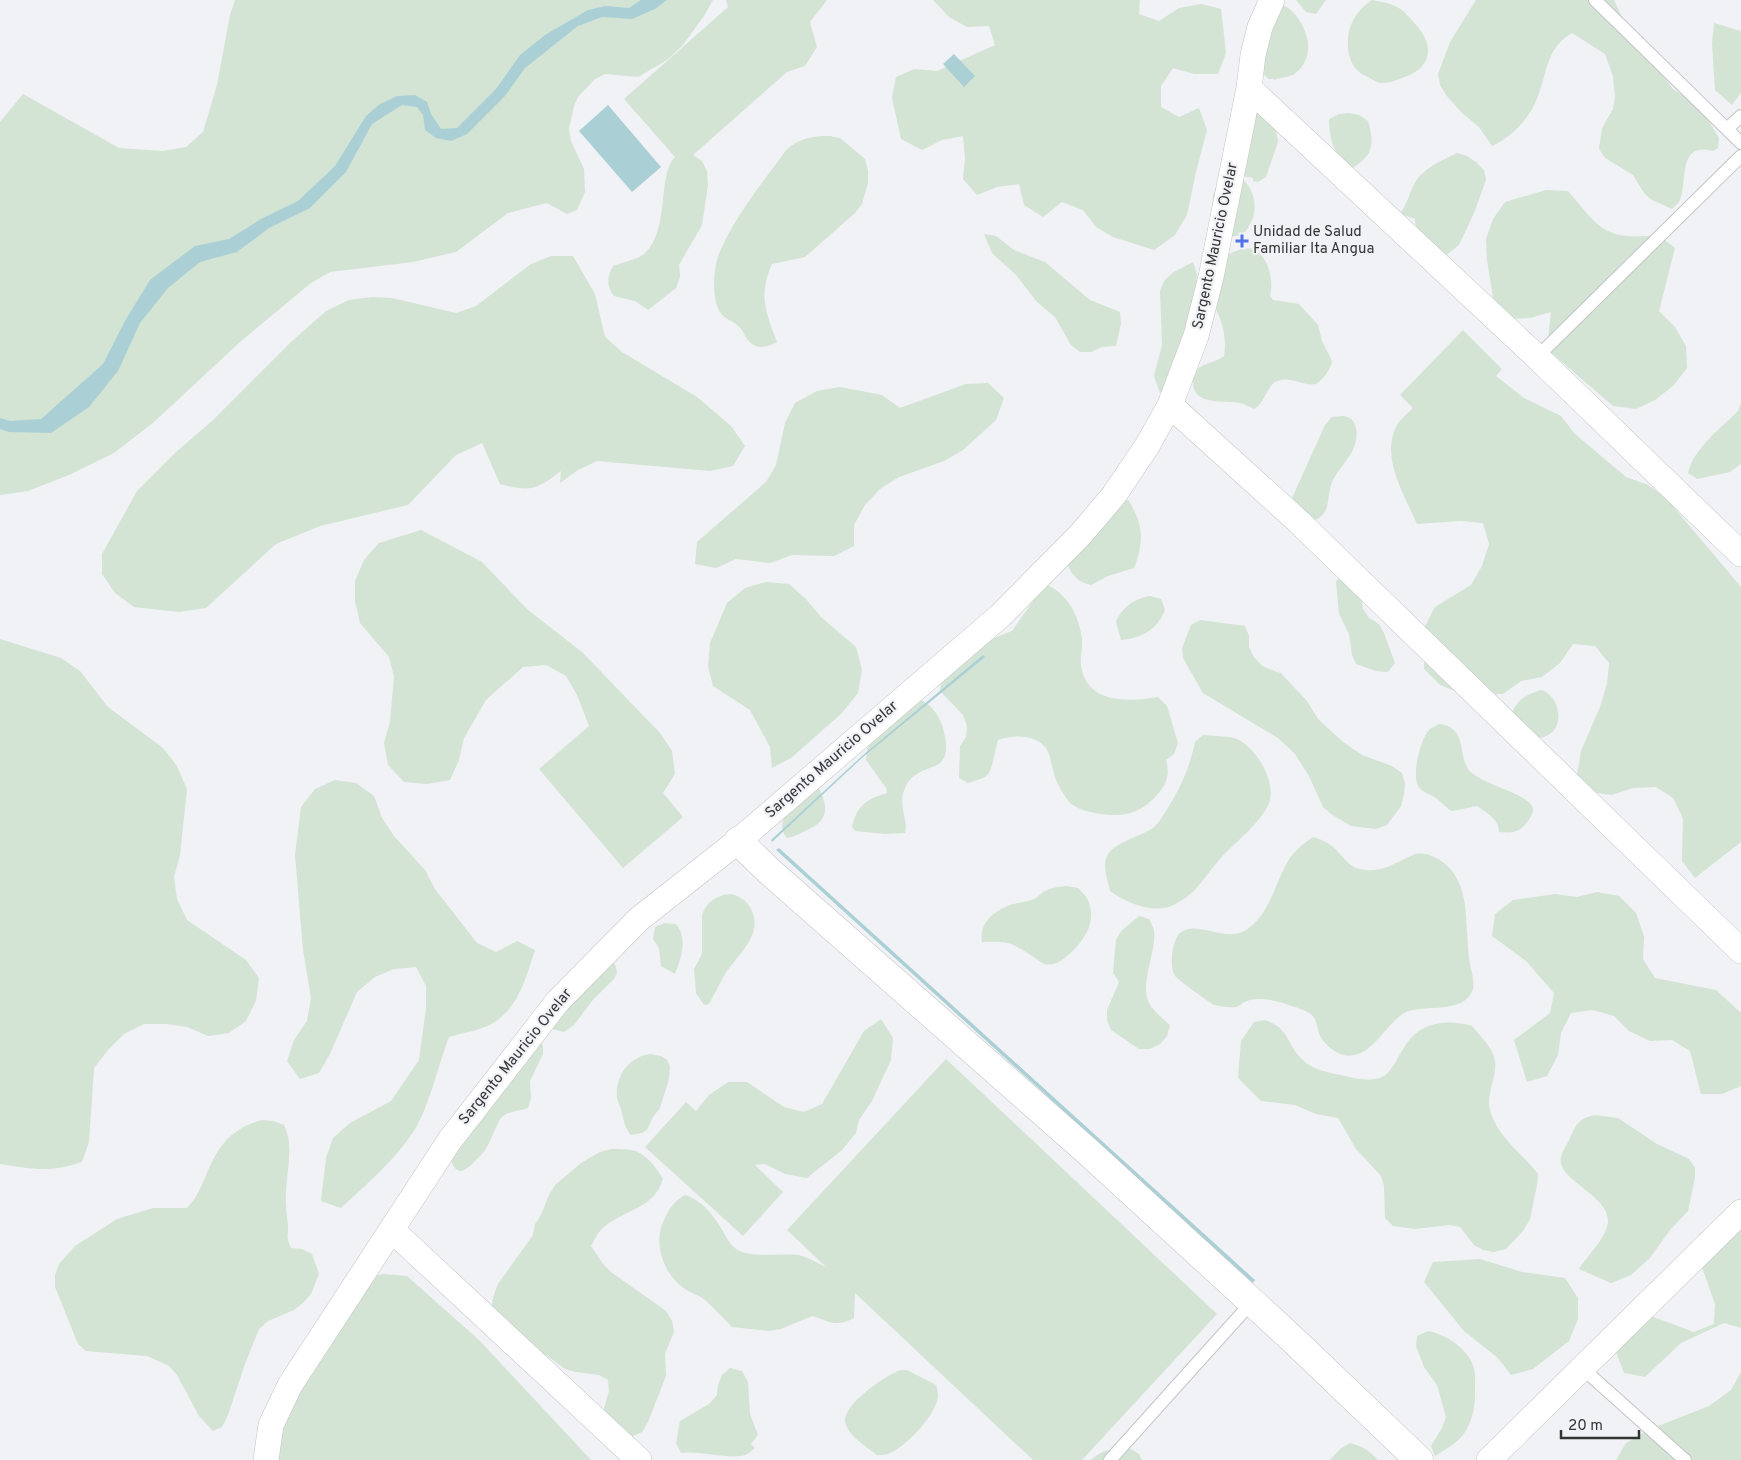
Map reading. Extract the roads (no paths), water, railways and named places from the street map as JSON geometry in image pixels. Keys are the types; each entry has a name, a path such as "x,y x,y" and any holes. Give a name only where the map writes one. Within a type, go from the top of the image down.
{"street":[{"name":"Sargento Mauricio Ovelar","path":"266,1460 272,1425 290,1385 450,1140 558,1001 639,919 738,841 1001,615 1081,534 1114,494 1147,446 1170,405 1196,336 1211,277 1253,55 1260,27 1272,0"},
{"path":"1248,88 1537,357 1741,554"},
{"path":"1170,405 1299,522 1741,951"},
{"path":"738,841 769,871 1086,1150 1252,1302 1419,1460"},
{"path":"1489,1460 1741,1212"},
{"path":"392,1230 639,1460"}],"lane":[{"path":"1595,0 1741,142"},
{"path":"1727,130 1741,116"},
{"path":"1537,357 1741,156"},
{"path":"1110,1460 1252,1302"},
{"path":"1582,1368 1685,1460"}],"water":[{"path":"641,0 667,0 655,9 632,19 602,17 578,26 525,68 505,96 467,134 451,141 436,138 425,130 423,115 417,107 402,105 372,124 346,172 310,208 269,228 237,252 200,262 168,288 140,323 118,371 89,407 51,433 9,432 0,429 0,418 10,421 41,419 103,364 126,319 150,280 195,246 229,239 261,219 298,201 335,166 366,116 380,104 397,96 415,95 427,102 431,114 441,129 457,128 496,89 520,55 545,35 588,10 606,6 629,8"},
{"path":"954,54 975,76 964,87 943,64"},
{"path":"608,105 661,167 632,192 579,131"},
{"path":"983,655 985,657 863,757 772,842 771,840 862,756"},
{"path":"779,848 1255,1280 1253,1283 776,850"}],"place":[{"name":"Unidad de Salud Familiar Ita Angua","path":"1242,241"}]}
